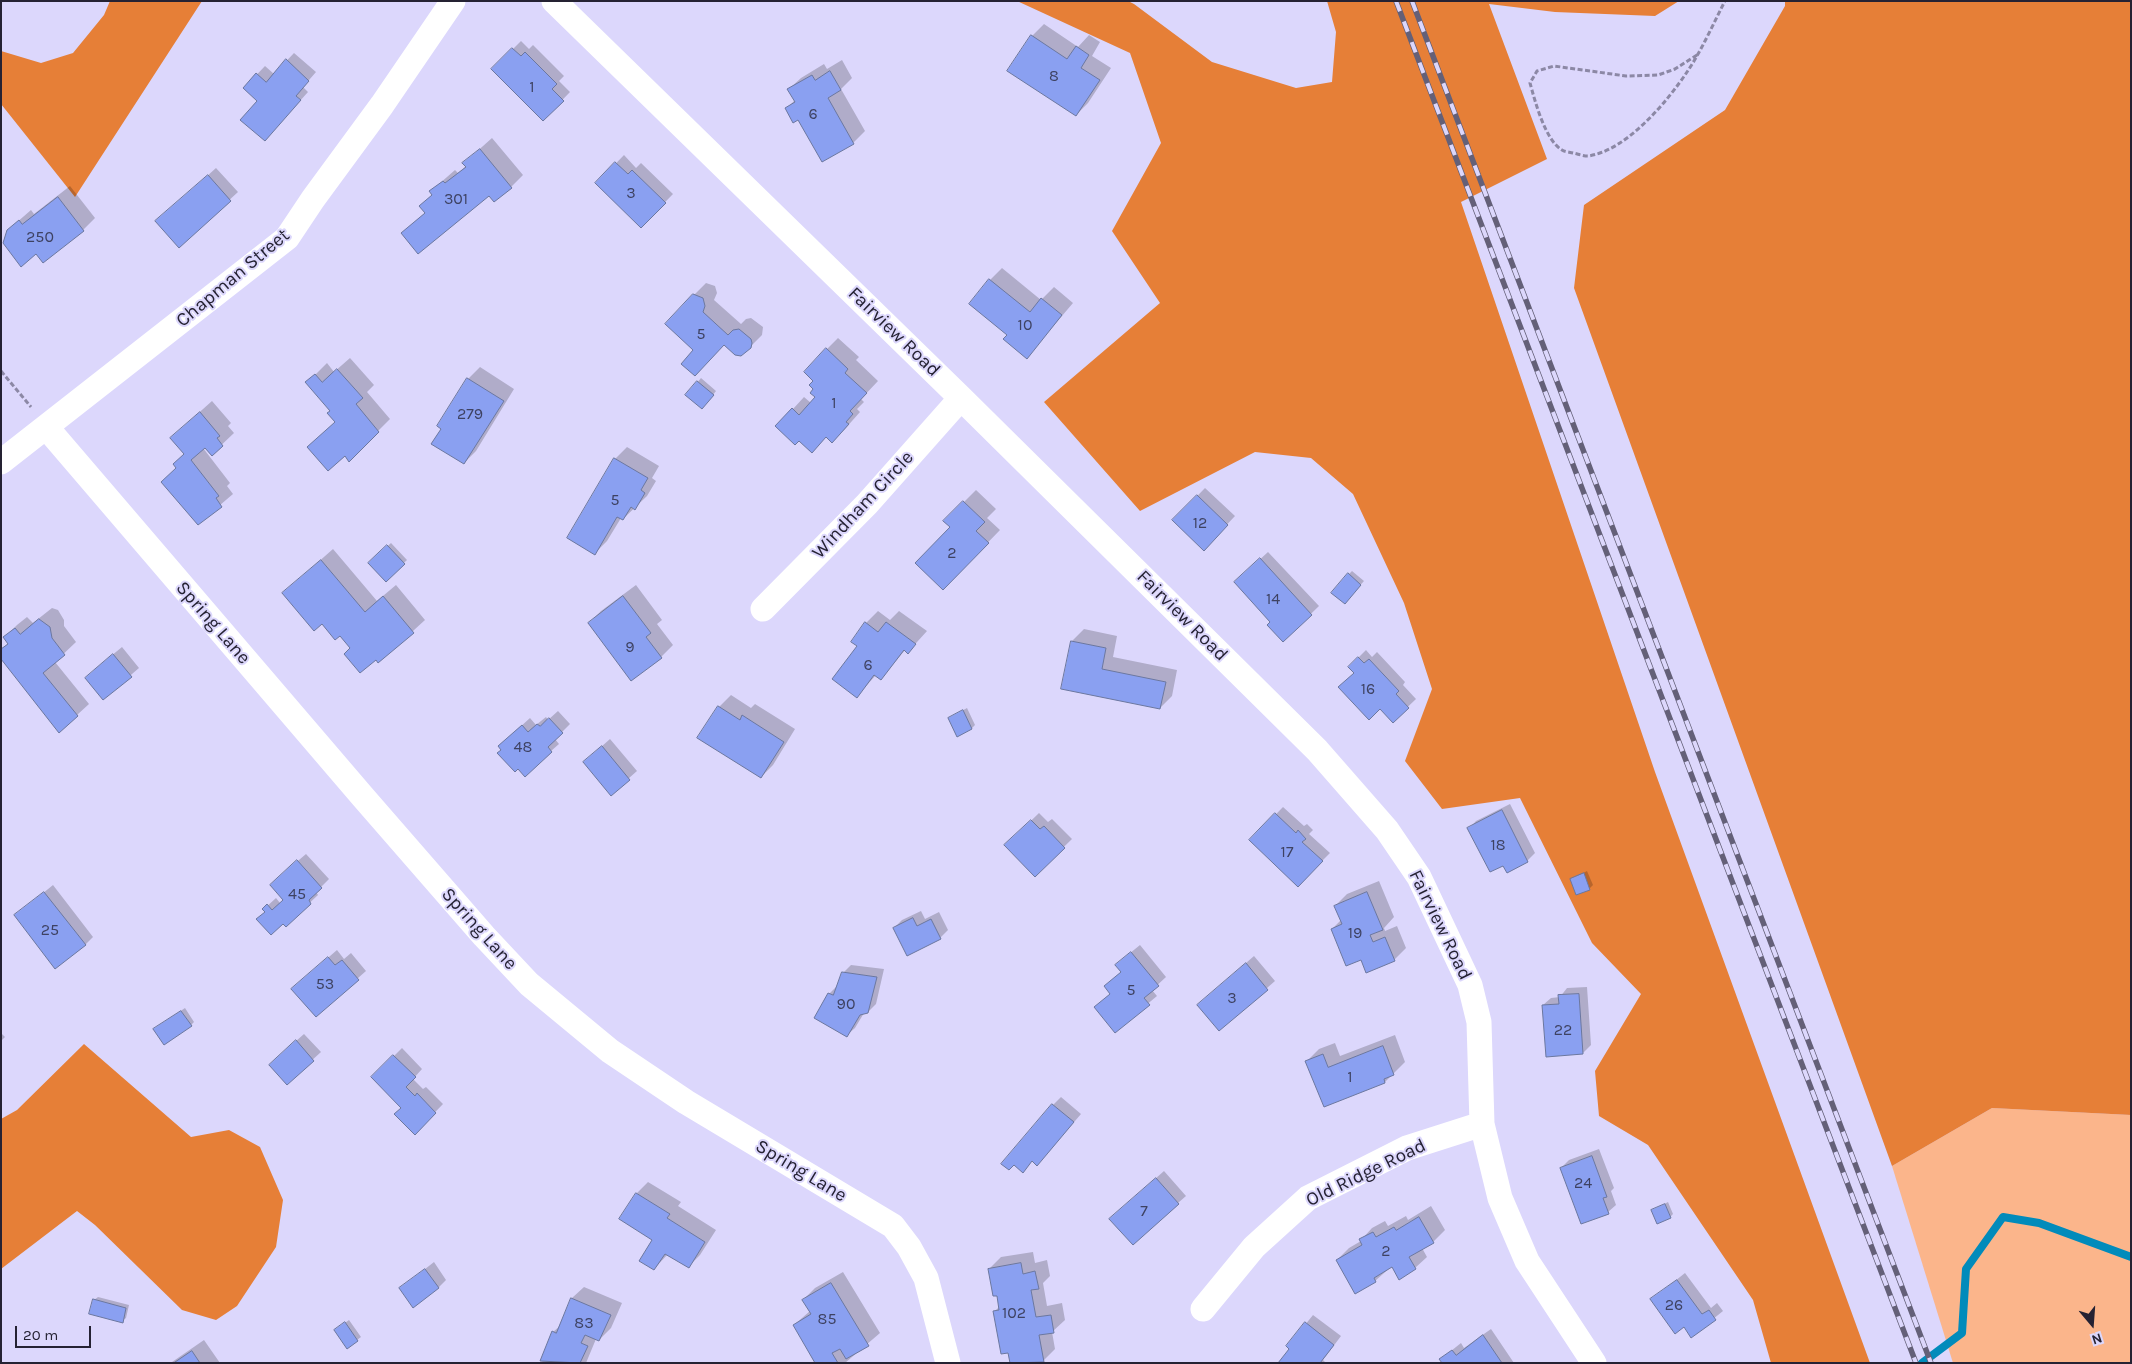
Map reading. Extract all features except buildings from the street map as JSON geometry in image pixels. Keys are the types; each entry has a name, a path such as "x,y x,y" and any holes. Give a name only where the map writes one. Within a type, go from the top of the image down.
{"street":[{"name":"Chapman Street","path":"1,462 47,428 287,238 313,199 382,105 453,1"},
{"name":"Fairview Road","path":"554,1 1318,750 1386,830 1418,877 1470,985 1479,1022 1482,1124 1500,1198 1527,1261 1594,1363"},
{"name":"Windham Circle","path":"763,609 867,504 961,398"},
{"name":"Spring Lane","path":"47,428 363,797 484,936 529,984 610,1051 680,1098 893,1226 909,1248 926,1278 948,1363"},
{"name":"Old Ridge Road","path":"1203,1309 1254,1247 1308,1198 1407,1148 1482,1124"}],"path":[{"path":"1697,55 1675,69 1658,75 1626,76 1554,66 1537,71 1530,83 1539,115 1550,137 1562,150 1586,156 1605,151 1639,129 1688,72 1697,55 1725,1"},
{"path":"1,371 47,428"}],"shaded area":[{"path":"110,1 202,1 75,197 1,104 1,51 41,63 73,53 104,15"},
{"path":"1017,1 1128,1 1212,62 1296,88 1332,82 1336,32 1327,1 1679,1 1655,16 1555,12 1489,4 1547,159 1461,202 1655,772 1870,1363 1771,1363 1753,1300 1648,1145 1599,1116 1595,1071 1641,994 1592,943 1520,798 1442,809 1405,761 1432,689 1404,603 1353,494 1311,458 1255,452 1140,511 1044,402 1160,303 1112,231 1161,143 1130,53"},
{"path":"1785,1 2131,1 2131,1115 1992,1108 1892,1166 1574,288 1584,205 1725,110 1785,6"},
{"path":"84,1044 191,1137 229,1130 260,1147 283,1200 276,1247 237,1306 216,1320 182,1310 95,1225 77,1211 1,1269 1,1119 17,1110"},
{"path":"1992,1108 2131,1115 2131,1363 1953,1363 1892,1166"}],"waterway":[{"path":"1922,1363 1962,1333 1966,1269 2003,1217 2039,1223 2131,1257"}],"railway":[{"path":"1396,1 1916,1363"},
{"path":"1412,1 1931,1363"}]}
